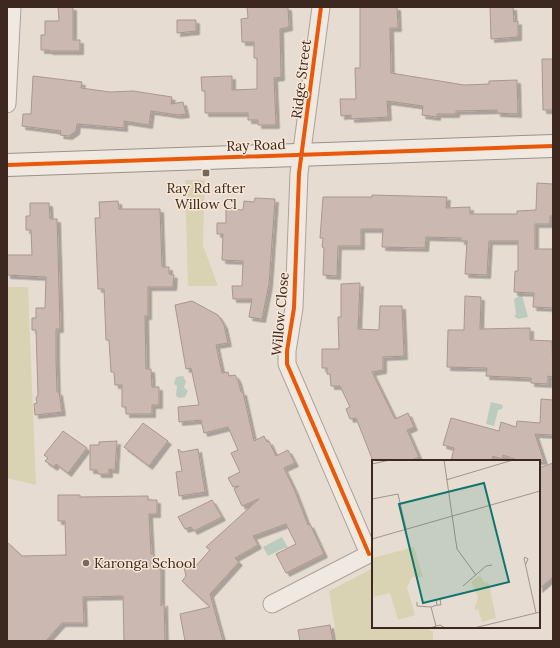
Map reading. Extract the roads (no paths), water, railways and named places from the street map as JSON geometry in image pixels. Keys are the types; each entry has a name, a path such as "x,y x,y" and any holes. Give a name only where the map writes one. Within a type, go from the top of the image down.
{"street":[{"path":"7,104 12,7"},
{"name":"Ridge Street","path":"302,154 321,7"},
{"name":"Ray Road","path":"7,165 553,146"},
{"name":"Willow Close","path":"272,604 371,554 287,364 287,352 294,308 299,173 302,154"}],"place":[{"name":"Ray Rd after Willow Cl","path":"206,173"},
{"name":"Karonga School","path":"86,563"}]}
